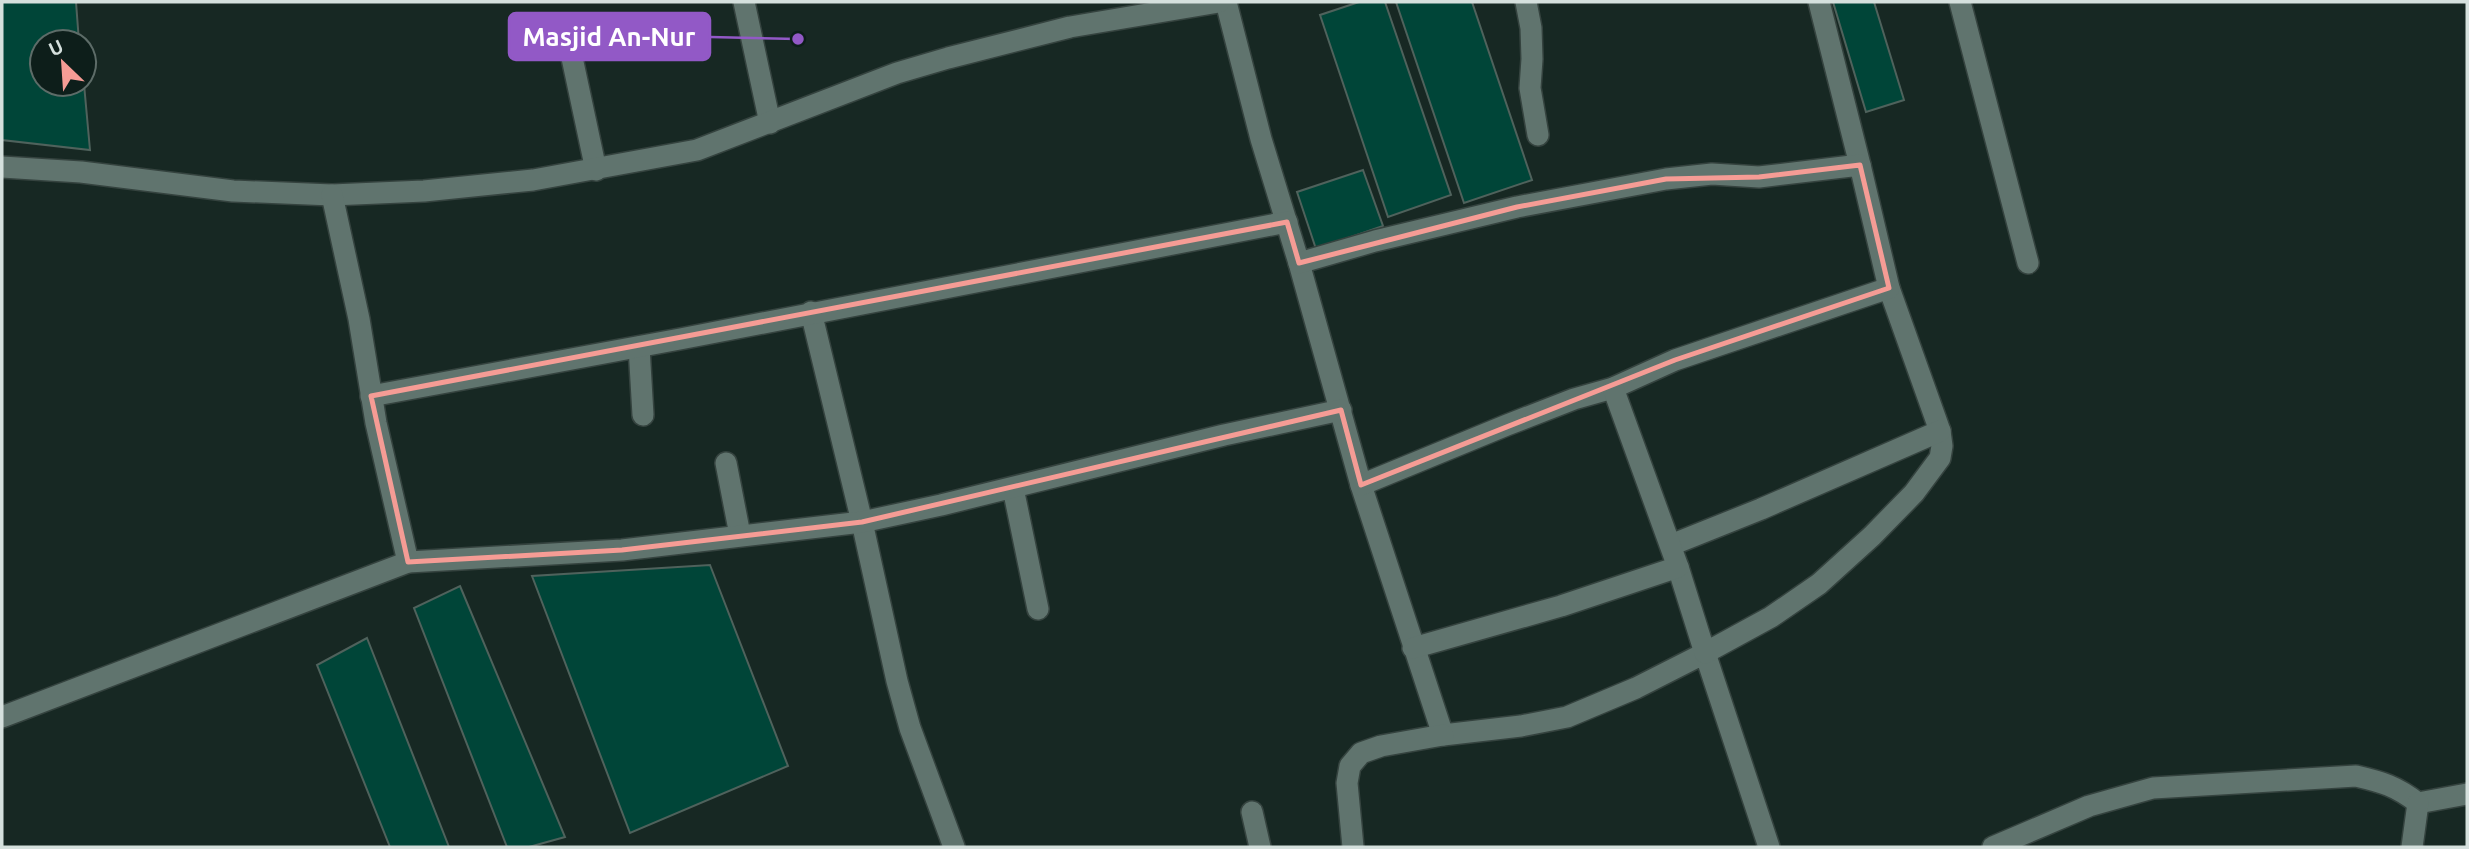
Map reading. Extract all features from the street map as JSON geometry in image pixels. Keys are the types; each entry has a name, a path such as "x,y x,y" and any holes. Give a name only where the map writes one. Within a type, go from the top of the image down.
{"street":[{"path":"744,2 770,122"},
{"path":"2,167 81,172 233,191 332,195 424,191 533,180 697,150 897,73 948,58 1145,7 1219,2"},
{"path":"1226,2 1261,139 1361,485 1443,735"},
{"path":"1526,2 1531,38 1530,88 1538,135"},
{"path":"1353,847 1347,782 1350,766 1360,753 1381,746 1443,735 1521,726 1567,717 1707,661 1819,584 1914,493 1940,458 1940,431 1889,288 1819,2"},
{"path":"1960,2 2028,263"},
{"path":"568,39 596,170"},
{"path":"1299,263 1375,241 1517,207 1666,178 1712,174 1759,177 1860,165"},
{"path":"332,195 359,319 371,396 408,562"},
{"path":"371,396 1287,222"},
{"path":"1361,485 1574,399 1613,388 1675,360 1889,288"},
{"path":"811,312 897,681 910,727 954,847"},
{"path":"639,346 643,415"},
{"path":"1613,388 1671,545 1769,847"},
{"path":"2,717 408,562 622,550 862,522 1013,488 1224,435 1340,410"},
{"path":"1671,545 1795,495 1940,431"},
{"path":"726,463 740,535"},
{"path":"1013,488 1038,609"},
{"path":"1413,648 1561,606 1678,568"},
{"path":"2002,845 2089,806 2153,788 2356,776 2400,789 2418,803 2467,794"},
{"path":"2412,847 2418,803"},
{"path":"1252,812 1260,847"}],"highlighted area":[{"path":"1860,165 1889,288 1675,360 1361,485 1341,410 862,522 622,550 408,562 371,396 1287,222 1299,263 1517,207 1666,179 1759,177"}],"building":[{"path":"2,2 76,2 78,28 28,28 28,98 85,98 90,150 2,140"},
{"path":"1359,2 1385,2 1451,195 1388,217 1320,15"},
{"path":"1396,2 1472,2 1532,180 1464,203"},
{"path":"1833,2 1874,2 1904,100 1866,112"},
{"path":"1363,170 1383,226 1316,249 1297,192"},
{"path":"710,565 788,766 630,833 532,576"},
{"path":"460,586 565,837 529,847 507,847 414,608"},
{"path":"367,638 449,847 390,847 317,665"}],"place":[{"name":"Masjid An-Nur","path":"798,39"}]}
